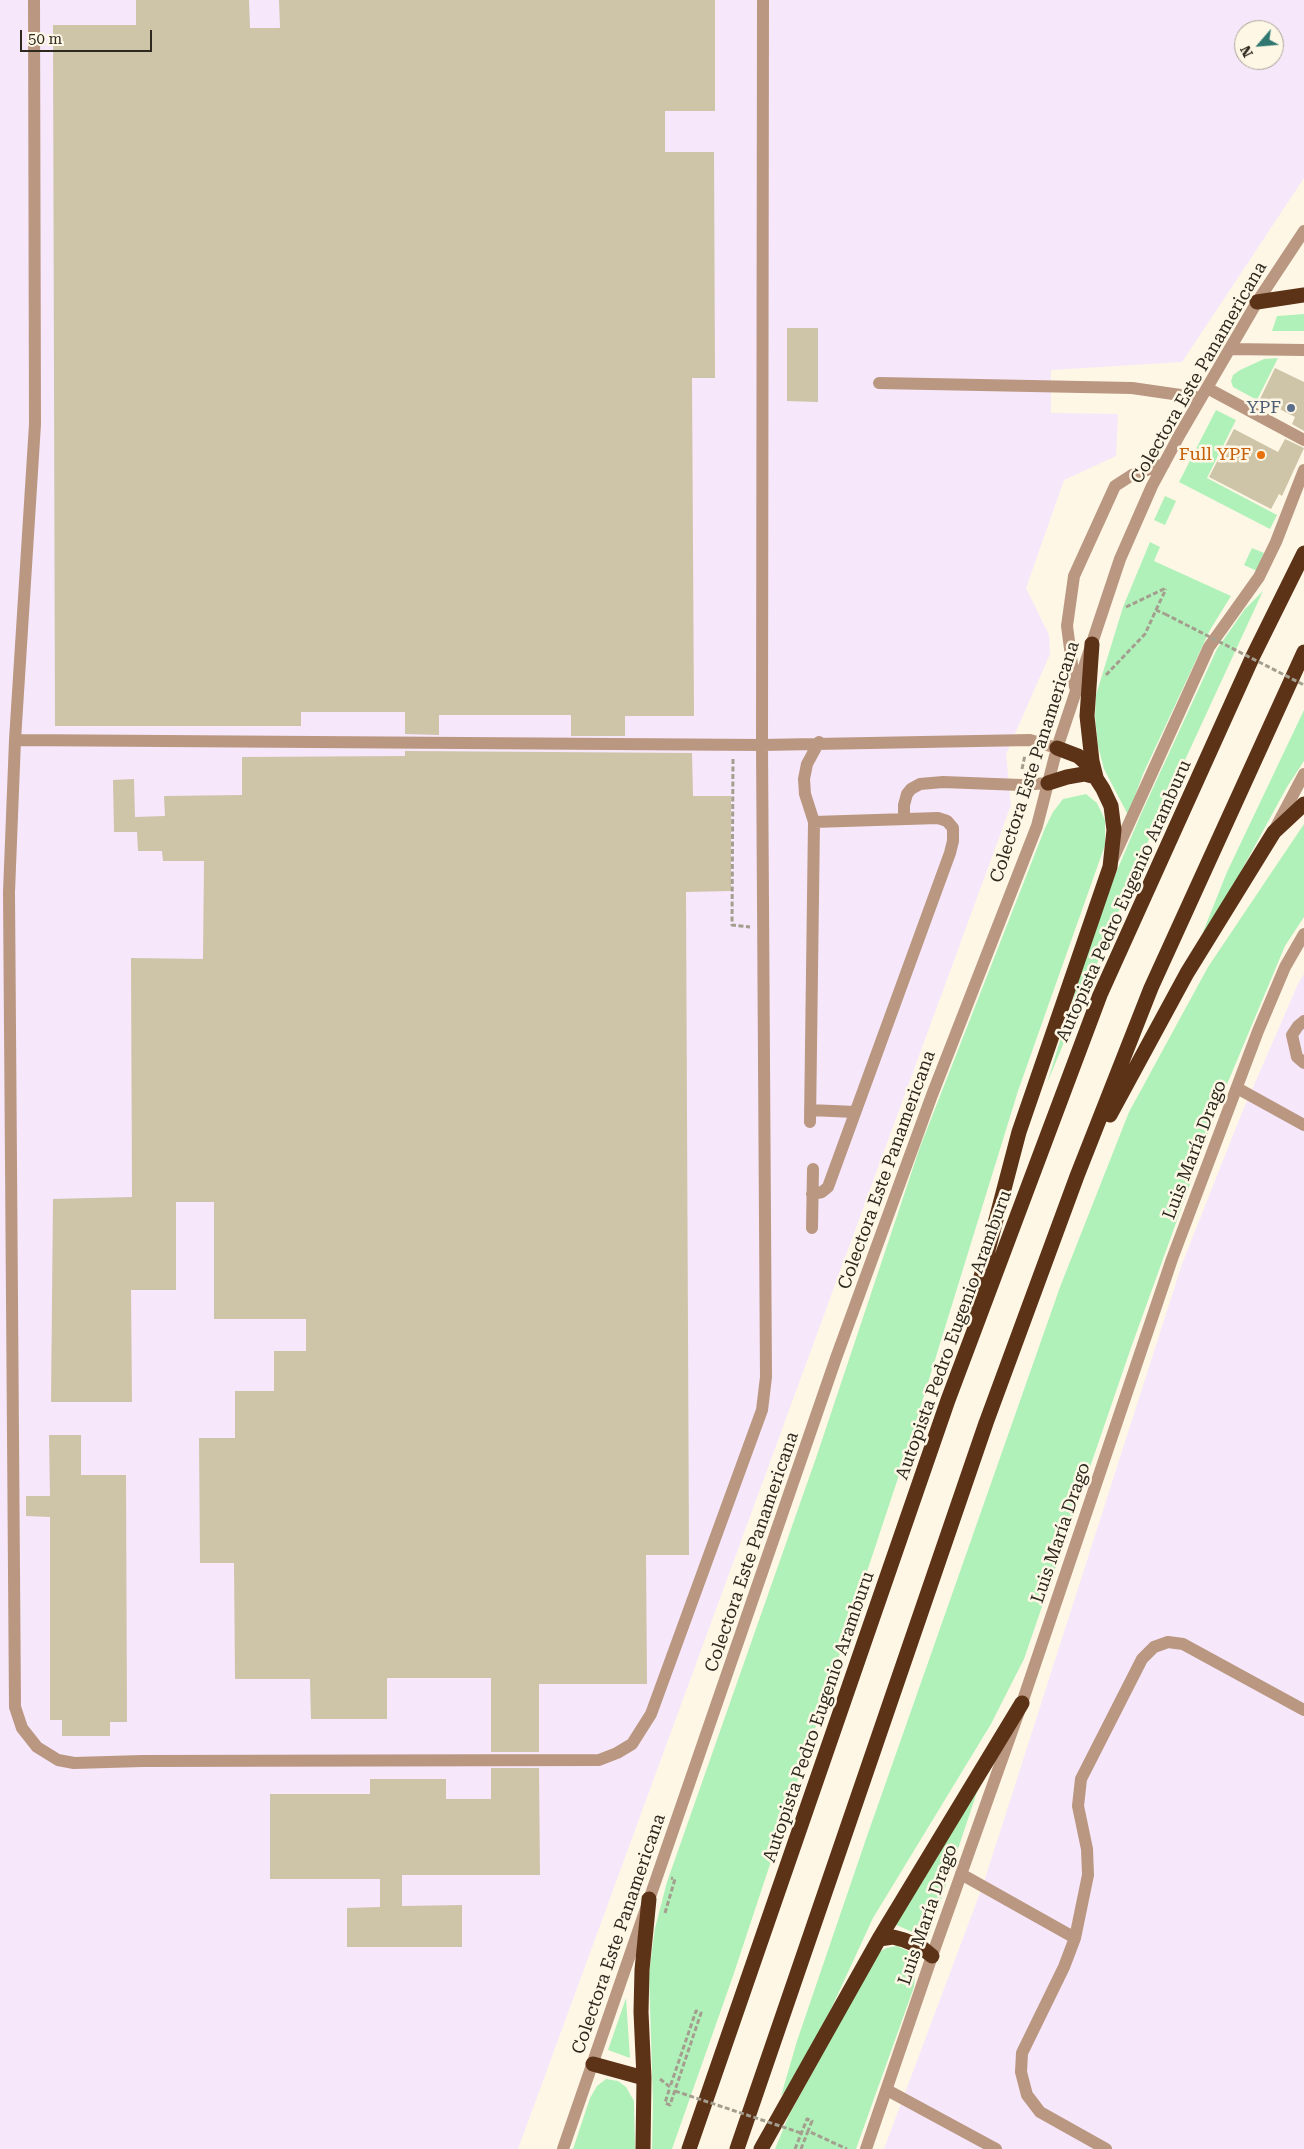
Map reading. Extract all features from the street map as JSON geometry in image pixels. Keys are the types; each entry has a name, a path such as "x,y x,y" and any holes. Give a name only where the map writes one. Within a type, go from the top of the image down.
{"highway":[{"path":"1257,302 1304,295"},
{"name":"Autopista Pedro Eugenio Aramburu","path":"689,2149 948,1400 1100,995 1253,656 1304,553"},
{"path":"1092,644 1087,716 1092,761 1096,777"},
{"path":"737,2149 986,1423 1077,1176 1151,988 1304,652"},
{"path":"948,1400 1019,1132 1110,867 1114,830 1111,806 1087,764 1078,756 1057,748"},
{"path":"1048,783 1084,774 1096,777"},
{"path":"1077,1176 1187,973 1274,832 1304,804"},
{"path":"761,2149 879,1939 1022,1703"},
{"path":"643,2149 651,2077 641,2012 642,1970 649,1899"},
{"path":"879,1939 893,1937 904,1940 921,1947 932,1956"},
{"path":"593,2064 651,2077"}],"street":[{"path":"34,0 35,424 15,740 9,892 15,1707 22,1728 37,1747 58,1760 74,1763 142,1761 599,1760 617,1754 632,1744 652,1714 762,1410 766,1377 762,745 762,0"},
{"name":"Colectora Este Panamericana","path":"563,2149 836,1358 932,1095 1037,826 1057,748 1120,559 1164,464 1257,302 1304,231"},
{"path":"1230,349 1304,350"},
{"path":"879,383 1132,388 1204,393 1304,440"},
{"path":"1076,690 1067,626 1074,576 1115,486 1132,475 1164,464"},
{"path":"1110,867 1209,648 1259,577 1276,542 1304,470"},
{"path":"15,740 762,745 819,742 1030,740 1057,748"},
{"path":"819,742 807,764 804,780 804,794 814,822 810,1116 855,1112"},
{"path":"1274,832 1304,774"},
{"path":"904,819 904,805 907,794 911,789 920,784 943,782 1021,785 1048,783"},
{"path":"812,1194 822,1192 828,1187 953,841 953,828 947,820 931,817 814,822"},
{"name":"Luis María Drago","path":"866,2149 1022,1703 1172,1259 1258,1031 1285,967 1304,934"},
{"path":"1304,1021 1292,1035 1298,1057 1304,1063"},
{"path":"1237,1088 1304,1125"},
{"path":"812,1228 813,1169"},
{"path":"1106,2149 1040,2112 1028,2095 1021,2072 1022,2053 1064,1967 1075,1938 1088,1875 1087,1849 1078,1806 1081,1779 1142,1659 1154,1647 1168,1642 1183,1644 1304,1710"},
{"path":"961,1874 1075,1938"},
{"path":"887,2090 996,2149"}],"path":[{"path":"1102,680 1145,634 1166,588 1126,607"},
{"path":"1156,610 1304,685"},
{"path":"733,756 732,925 763,928"},
{"path":"1022,769 1025,756"},
{"path":"659,1873 675,1879 664,1919"},
{"path":"696,2011 701,2013 675,2090 670,2105 665,2103 696,2011"},
{"path":"651,2077 670,2087"},
{"path":"675,2090 801,2133"},
{"path":"795,2149 807,2119 812,2121 801,2149"},
{"path":"808,2132 847,2149"}],"shaded area":[{"path":"0,0 1304,0 1304,178 1182,362 1051,370 1051,413 1118,414 1116,456 1064,480 1026,588 1049,635 1050,654 1006,754 1011,805 518,2149 0,2149"},
{"path":"1304,974 1304,2149 884,2149 983,1885 1182,1264 1241,1115"}],"green space":[{"path":"1304,314 1304,331 1272,331 1277,316"},
{"path":"1278,358 1257,400 1233,387 1231,381 1233,375 1240,370 1264,359"},
{"path":"1216,410 1236,420 1207,478 1277,515 1270,529 1179,482"},
{"path":"1165,496 1176,501 1165,525 1154,520"},
{"path":"1150,542 1160,547 1154,561 1231,596 1210,630 1143,774 1128,815 1104,769 1098,746 1095,716 1096,695 1123,607"},
{"path":"1252,548 1264,553 1257,571 1244,565"},
{"path":"1263,591 1155,825 1047,1083 1085,960 1113,880 1141,814 1217,649 1245,609"},
{"path":"1304,710 1304,761 1287,787 1210,928 1203,932 1227,872"},
{"path":"1086,794 1097,803 1105,820 1105,845 1018,1091 905,1457 733,1976 672,2149 652,2149 653,2101 649,1974 655,1928 667,1882 817,1455 920,1147 1045,828 1053,812 1063,799"},
{"path":"1304,824 1304,917 1285,946 1220,1101 1132,1345 1024,1659 991,1724 873,1918 831,2009 790,2085 781,2096 797,2041 866,1839 1060,1287 1129,1112 1208,967"},
{"path":"982,1777 928,1939 892,1923"},
{"path":"897,1946 910,1952 916,1967 914,1987 856,2149 775,2149 789,2115 878,1953 886,1948"},
{"path":"626,1998 630,2058 608,2050"},
{"path":"606,2079 618,2081 626,2087 634,2101 635,2149 573,2149 590,2098 597,2086"}],"building":[{"path":"136,0 249,0 250,28 280,28 279,0 715,0 715,111 665,111 665,152 714,152 715,378 692,378 694,716 625,716 625,736 571,736 571,715 439,715 439,735 405,734 405,712 301,712 301,726 55,726 53,25 136,25"},
{"path":"787,328 818,328 818,402 787,401"},
{"name":"YPF","path":"1275,368 1304,382 1304,431 1292,424 1295,417 1260,399"},
{"path":"1234,429 1278,452 1285,439 1304,448 1282,496 1279,494 1271,509 1209,477"},
{"path":"405,751 692,753 693,796 731,796 731,891 686,892 689,1555 646,1555 647,1684 539,1684 539,1752 491,1752 491,1678 387,1678 387,1719 311,1719 310,1679 235,1679 234,1563 200,1563 199,1438 235,1438 235,1391 274,1391 274,1351 306,1351 306,1319 214,1319 214,1202 176,1202 176,1290 131,1290 132,1402 51,1402 53,1199 132,1197 131,958 203,959 204,861 163,861 162,851 138,851 137,832 114,832 113,780 134,779 135,817 165,816 164,796 242,795 242,757 405,756"},
{"path":"49,1435 81,1435 81,1475 126,1475 127,1722 110,1722 110,1736 62,1736 62,1720 50,1720 50,1517 26,1516 26,1496 50,1496"},
{"path":"491,1768 539,1768 540,1875 402,1875 402,1906 462,1905 462,1947 347,1947 347,1908 380,1907 380,1879 270,1879 270,1794 370,1794 370,1779 446,1779 446,1799 491,1799"}],"place":[{"name":"YPF","path":"1291,408"},
{"name":"Full YPF","path":"1261,455"}]}
